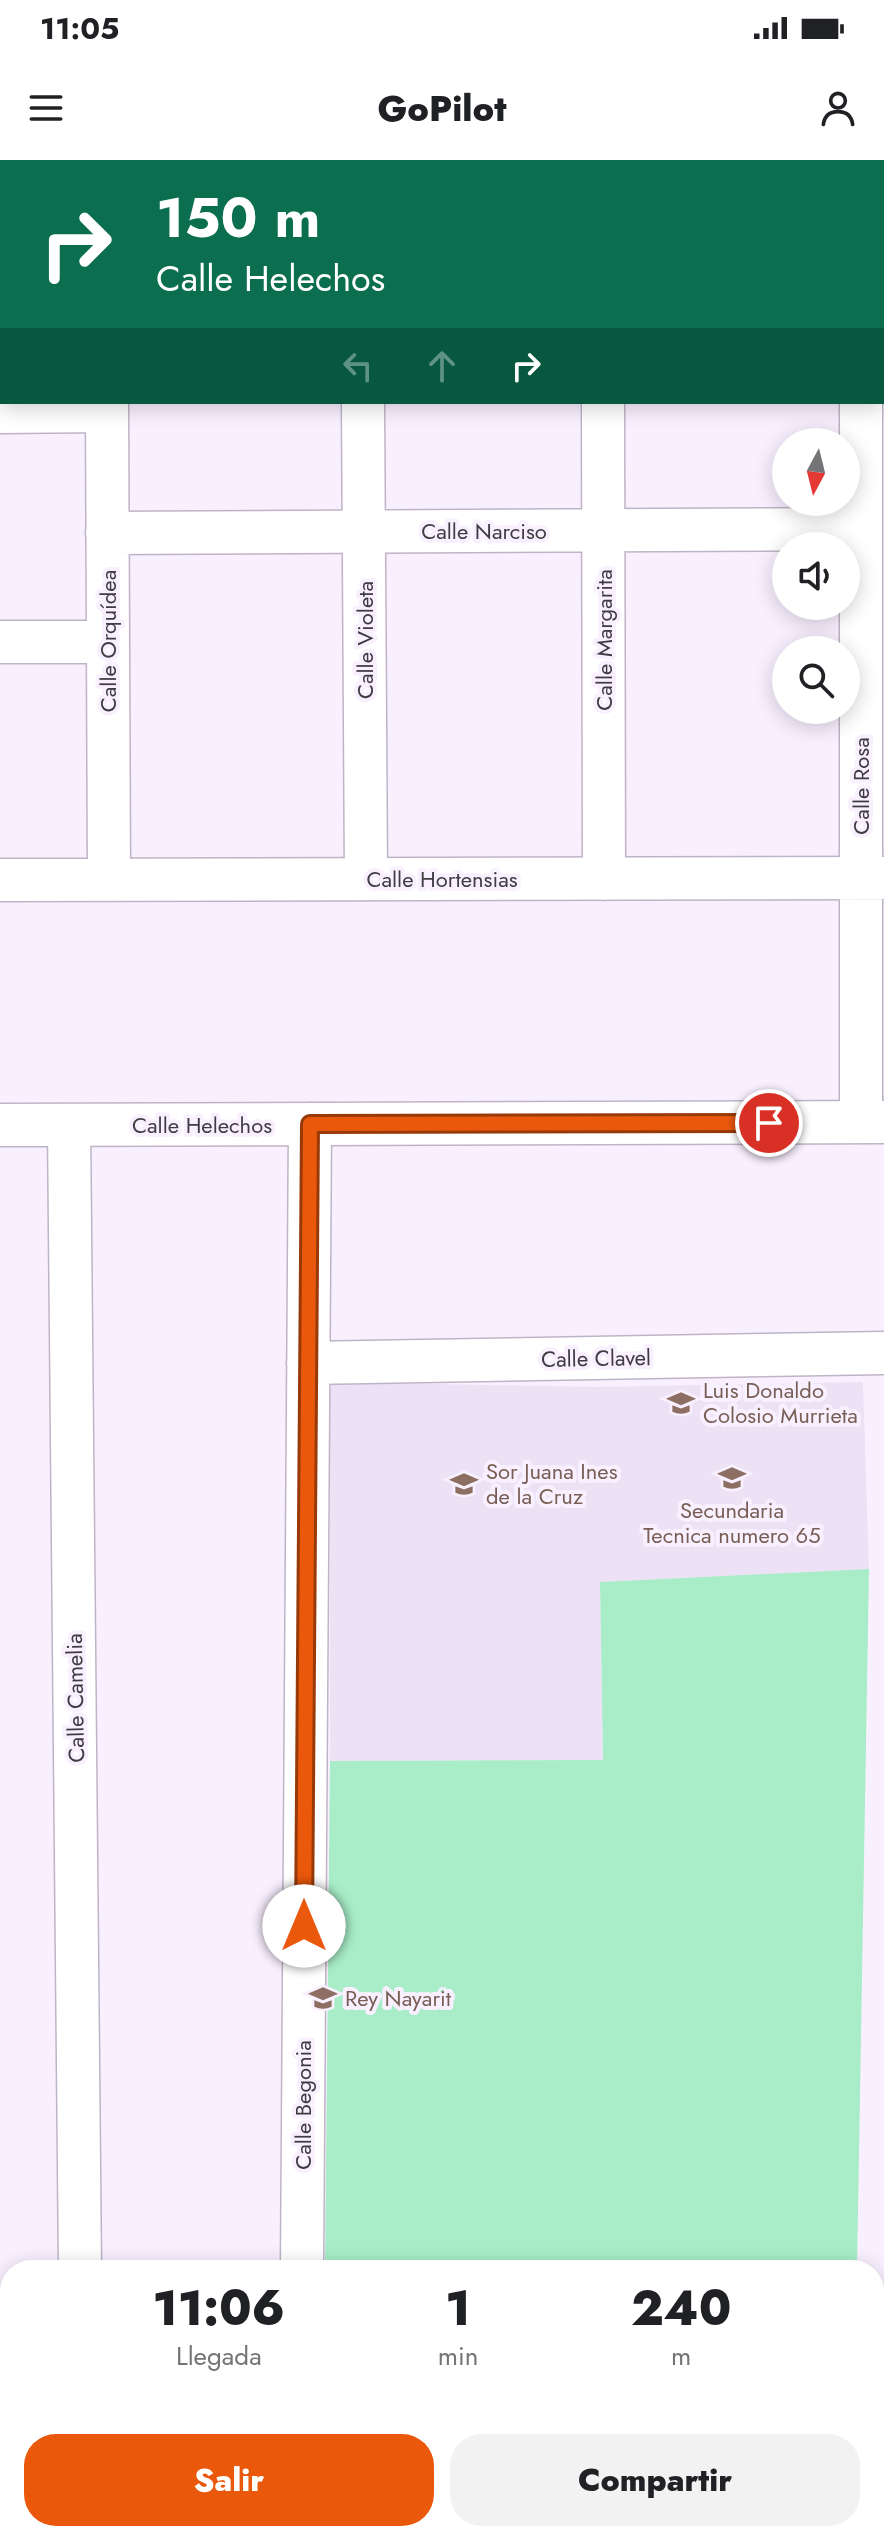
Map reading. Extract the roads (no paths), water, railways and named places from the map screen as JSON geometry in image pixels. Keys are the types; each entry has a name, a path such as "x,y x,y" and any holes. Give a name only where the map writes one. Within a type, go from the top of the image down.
{"street":[{"name":"Calle Violeta","path":"363,404 366,879"},
{"name":"Calle Margarita","path":"603,404 604,879"},
{"name":"Calle Rosa","path":"861,404 861,529 872,878 872,1122"},
{"path":"0,412 107,406"},
{"name":"Calle Orquídea","path":"107,406 109,880"},
{"name":"Calle Narciso","path":"107,533 861,529"},
{"path":"0,642 108,642"},
{"name":"Calle Hortensias","path":"0,880 872,878"},
{"name":"Calle Helechos","path":"0,1125 872,1122"},
{"name":"Calle Begonia","path":"302,2260 310,1124"},
{"name":"Calle Camelia","path":"69,1125 80,2260"},
{"name":"Calle Clavel","path":"308,1363 884,1353"}],"place":[{"name":"Luis Donaldo Colosio Murrieta","path":"681,1403"},
{"name":"Secundaria Tecnica numero 65","path":"732,1478"},
{"name":"Sor Juana Ines de la Cruz","path":"464,1484"},
{"name":"Rey Nayarit","path":"323,1998"}]}
